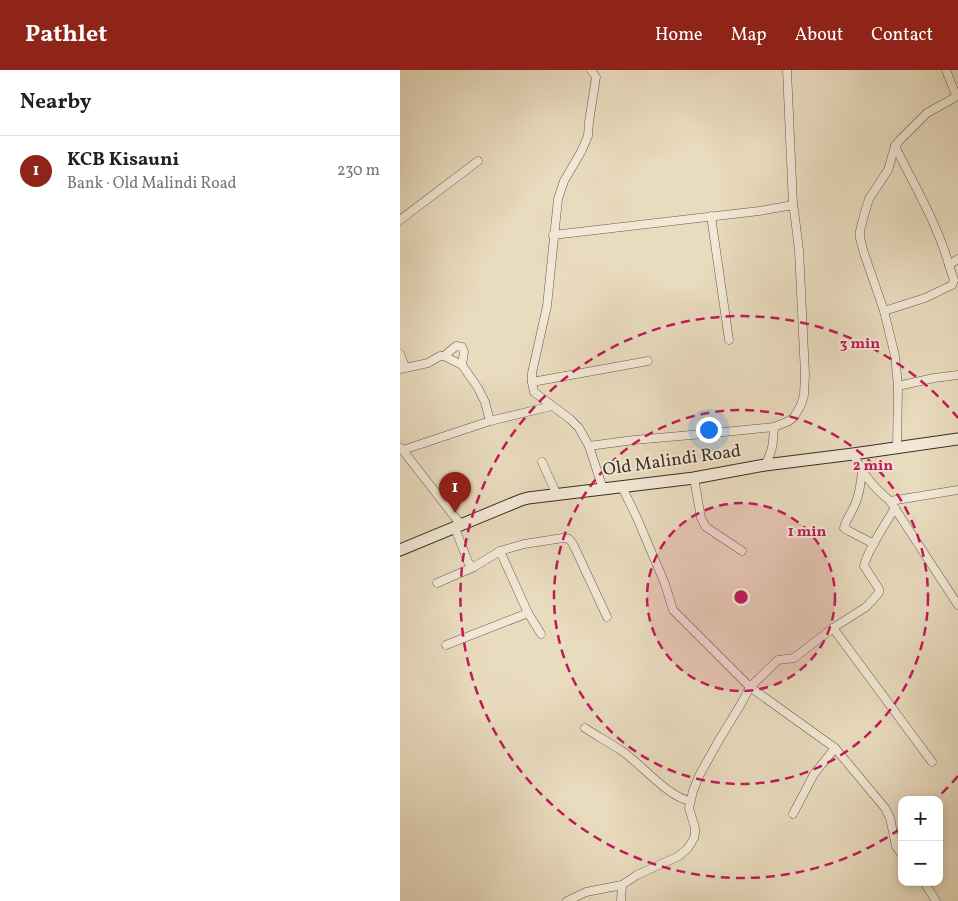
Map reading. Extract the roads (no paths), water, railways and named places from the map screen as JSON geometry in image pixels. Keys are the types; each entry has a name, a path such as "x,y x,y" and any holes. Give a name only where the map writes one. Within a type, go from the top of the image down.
{"main road":[{"name":"Old Malindi Road","path":"400,550 521,500 694,478 765,465 958,439"}],"street":[{"path":"591,70 598,73 588,136 564,181 558,199 547,306 532,373 532,382 534,392 579,428 589,446 603,489"},
{"path":"589,446 774,426 789,421 794,417 801,405 805,386 799,250 793,205 787,70"},
{"path":"897,447 898,386 895,356 884,311 860,238 869,199 888,170 895,146 927,113 956,95 946,70"},
{"path":"884,311 924,298 952,286 954,280 945,250 918,190 895,146"},
{"path":"400,220 478,161"},
{"path":"553,235 766,210 793,205"},
{"path":"711,216 729,340"},
{"path":"949,265 958,258"},
{"path":"400,354 403,368 428,363 440,356 444,356 456,346 462,347 464,352 462,365"},
{"path":"444,356 462,365 485,402 490,422"},
{"path":"532,382 648,361"},
{"path":"898,386 958,375"},
{"path":"474,567 468,562 458,526 401,448 552,406"},
{"path":"765,465 772,453 774,426"},
{"path":"853,454 870,482 892,505 958,605"},
{"path":"542,462 557,494"},
{"path":"862,471 856,504 844,528 874,544"},
{"path":"694,478 701,518 706,527 742,551"},
{"path":"622,487 665,584 673,610 750,687 836,748 885,808 890,818 898,849"},
{"path":"892,505 958,490"},
{"path":"567,901 586,892 622,885 637,875 679,856 688,848 695,833 689,808 690,801 699,776 750,687 778,660 794,658 866,606 879,592 864,566 892,505"},
{"path":"437,583 474,567 500,551 524,544 563,538 573,544 607,617"},
{"path":"500,551 528,612 541,634"},
{"path":"446,645 528,612"},
{"path":"833,628 932,762"},
{"path":"585,728 622,751 675,795 690,801"},
{"path":"793,814 814,774 836,748"},
{"path":"621,901 622,885"},
{"path":"927,886 936,901"}],"place":[{"name":"KCB Kisauni","path":"455,513"}]}
